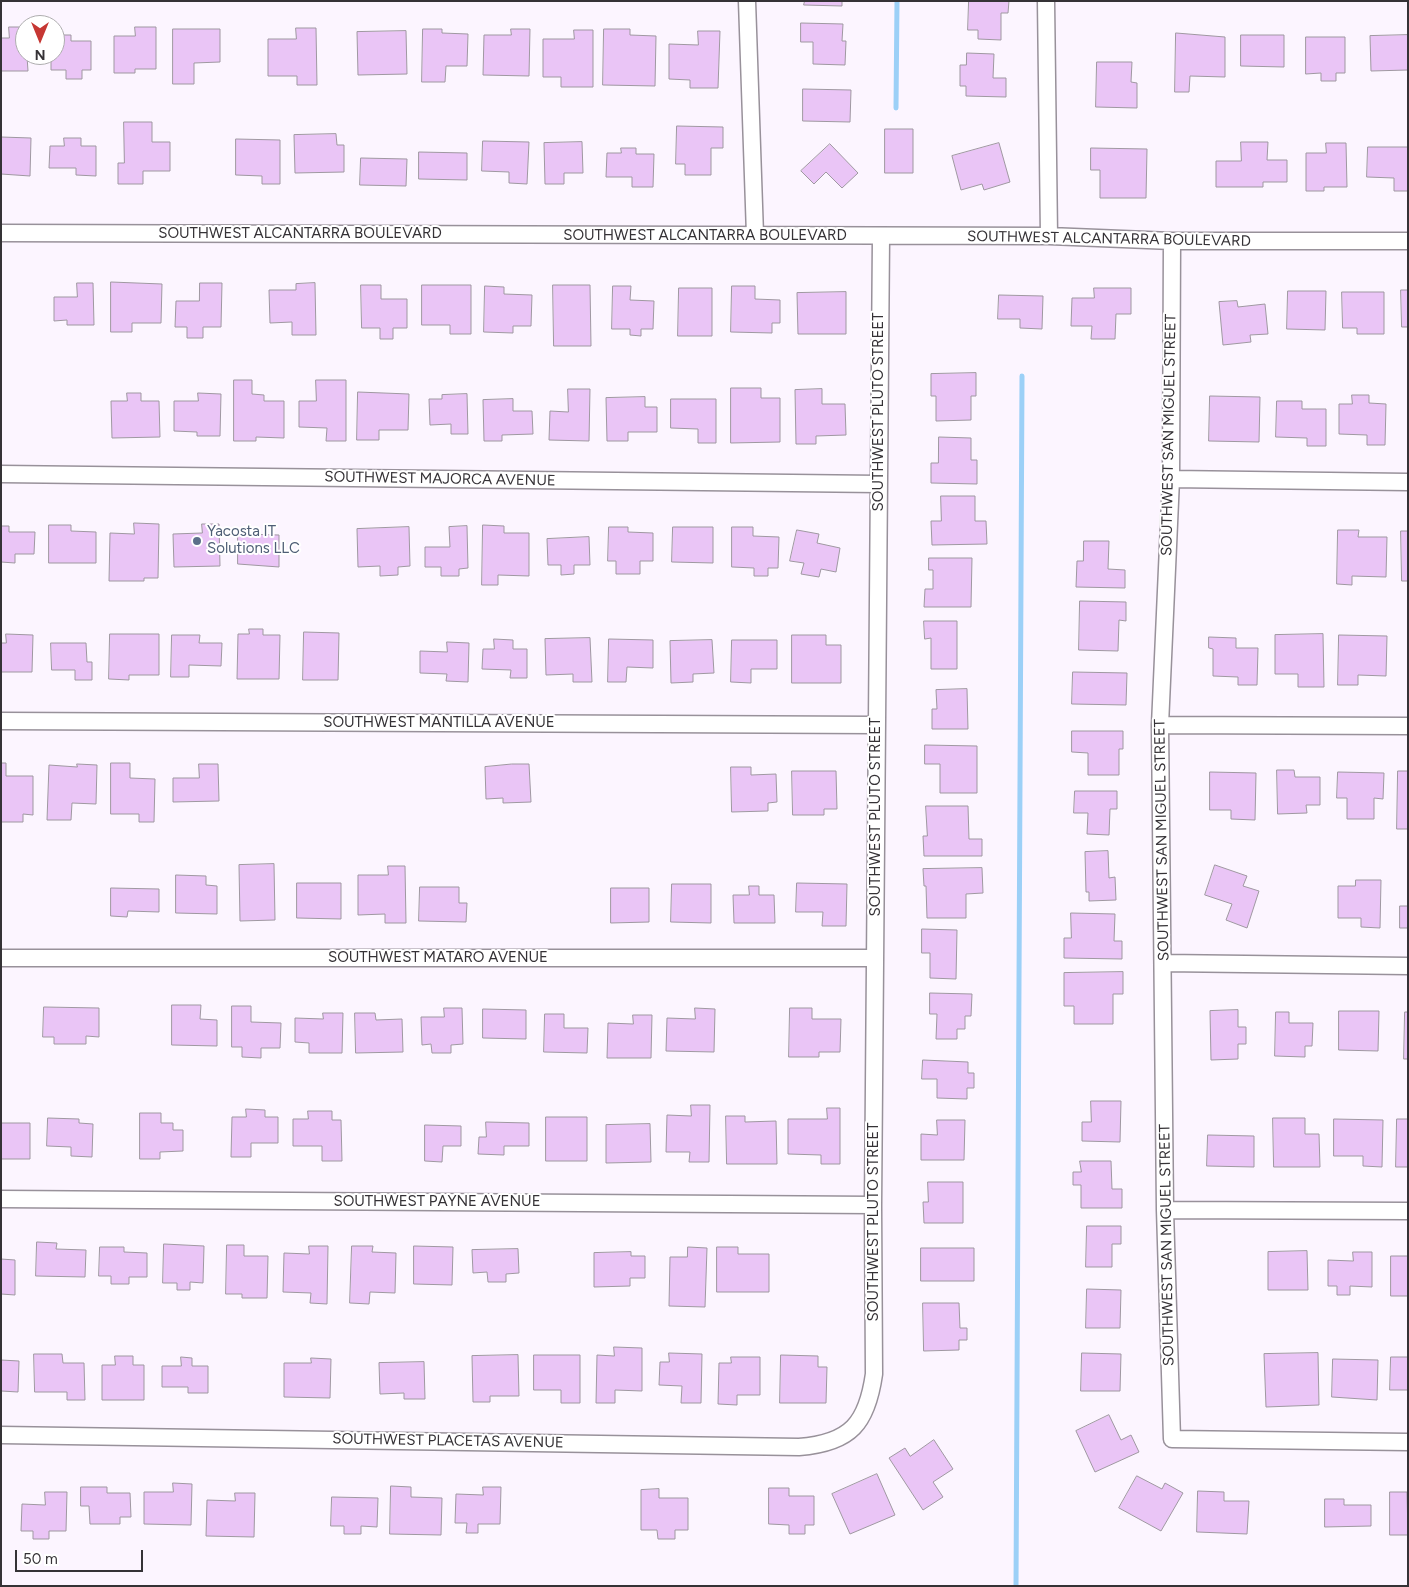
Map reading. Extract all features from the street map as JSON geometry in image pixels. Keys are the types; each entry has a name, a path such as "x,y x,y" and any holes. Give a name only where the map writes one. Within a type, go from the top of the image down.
{"street":[{"path":"747,1 755,235"},
{"path":"1046,1 1049,236"},
{"name":"SOUTHWEST ALCANTARRA BOULEVARD","path":"1,233 1049,236 1172,241 1408,241"},
{"name":"SOUTHWEST PLUTO STREET","path":"871,1396 874,1374 873,1205 880,237"},
{"name":"SOUTHWEST SAN MIGUEL STREET","path":"1172,241 1171,480 1160,725 1164,963 1165,1210 1172,1439 1408,1442"},
{"name":"SOUTHWEST MAJORCA AVENUE","path":"1,474 879,484"},
{"path":"1171,480 1408,482"},
{"name":"SOUTHWEST MANTILLA AVENUE","path":"1,721 876,725"},
{"path":"1160,725 1408,726"},
{"name":"SOUTHWEST MATARO AVENUE","path":"1,958 875,958"},
{"path":"1164,963 1408,966"},
{"name":"SOUTHWEST PAYNE AVENUE","path":"1,1199 873,1205"},
{"path":"1165,1210 1408,1211"},
{"name":"SOUTHWEST PLACETAS AVENUE","path":"1,1434 799,1447 831,1442 844,1434 858,1424 871,1396"}],"building":[{"path":"805,1 842,1 842,6 804,5"},
{"path":"969,1 1009,1 1008,13 1001,13 1001,40 978,39 978,30 968,30"},
{"path":"801,23 843,24 842,41 846,41 845,65 813,64 813,42 801,42"},
{"path":"9,27 15,27 15,65 28,65 28,71 1,71 1,38 9,38"},
{"path":"135,27 156,27 156,69 135,69 135,73 114,73 114,36 135,36"},
{"path":"296,28 316,28 317,85 297,85 297,76 268,76 268,39 296,39"},
{"path":"173,29 220,29 220,62 194,63 194,84 173,84"},
{"path":"423,29 442,29 442,33 468,34 467,66 446,66 445,82 422,82"},
{"path":"511,29 530,29 529,76 483,75 484,35 511,35"},
{"path":"604,29 630,29 630,35 656,36 655,86 603,85"},
{"path":"574,30 593,30 593,87 561,87 561,77 543,77 543,39 574,39"},
{"path":"406,31 407,74 358,75 357,32"},
{"path":"698,31 720,31 718,88 690,88 690,80 669,79 669,44 698,45"},
{"path":"1176,33 1225,37 1225,77 1190,76 1189,92 1175,92"},
{"path":"65,35 71,35 71,41 91,41 91,70 82,70 82,79 66,79 66,70 51,70 51,65 65,65"},
{"path":"1241,35 1284,35 1284,67 1241,66"},
{"path":"1408,35 1408,70 1371,71 1370,36"},
{"path":"1306,37 1345,37 1345,73 1336,73 1336,81 1321,81 1321,73 1306,74"},
{"path":"967,53 994,54 993,78 1006,78 1006,97 966,96 966,86 960,86 960,65 966,65"},
{"path":"1097,62 1132,62 1131,82 1137,83 1137,108 1096,107"},
{"path":"803,89 851,90 850,122 803,121"},
{"path":"124,122 152,122 152,142 170,142 170,171 143,171 143,184 118,184 118,163 124,163"},
{"path":"677,126 723,127 723,148 711,148 711,175 685,175 685,164 676,164"},
{"path":"885,129 913,129 913,173 885,173"},
{"path":"336,134 337,145 344,145 344,172 295,173 294,135"},
{"path":"1,137 31,138 30,176 1,174"},
{"path":"64,138 81,138 81,146 96,146 96,176 76,175 76,168 49,168 50,146 64,146"},
{"path":"236,139 280,140 280,184 262,184 262,176 236,175"},
{"path":"483,141 529,142 527,184 509,183 509,172 482,171"},
{"path":"582,142 583,173 564,173 564,184 545,184 544,143"},
{"path":"1241,142 1268,142 1267,160 1287,160 1287,182 1263,182 1263,187 1216,187 1216,161 1241,161"},
{"path":"999,143 1010,182 984,190 982,184 961,190 952,156"},
{"path":"1326,143 1346,143 1347,187 1324,187 1324,191 1306,191 1306,153 1326,153"},
{"path":"830,144 858,173 842,188 826,172 814,184 801,171"},
{"path":"1368,147 1408,147 1408,191 1394,191 1394,178 1367,177"},
{"path":"621,148 636,148 636,154 654,154 653,187 632,187 632,177 606,177 607,153 621,153"},
{"path":"1091,148 1147,149 1146,198 1100,198 1100,170 1091,170"},
{"path":"419,152 467,153 467,180 419,179"},
{"path":"361,158 407,159 406,186 360,185"},
{"path":"111,282 162,284 161,323 132,323 132,332 111,332"},
{"path":"77,283 93,283 94,325 67,325 67,320 54,321 54,297 77,297"},
{"path":"200,283 222,283 221,327 203,327 203,338 187,338 187,327 175,327 176,301 199,301"},
{"path":"315,283 316,335 292,335 292,322 270,323 269,290 296,290 296,284"},
{"path":"361,285 381,285 381,299 407,299 407,328 393,328 393,339 380,339 380,328 362,328"},
{"path":"422,285 471,285 471,334 450,334 450,325 422,325"},
{"path":"553,285 590,285 591,346 554,346"},
{"path":"485,286 504,287 504,294 532,295 531,326 513,326 513,333 484,332"},
{"path":"613,286 631,286 630,300 654,301 653,329 641,329 641,336 630,335 630,329 612,329"},
{"path":"732,286 755,286 755,299 780,300 780,323 772,323 772,333 731,332"},
{"path":"679,288 712,288 712,336 678,336"},
{"path":"1094,288 1131,288 1131,314 1116,314 1115,339 1091,339 1092,326 1071,326 1072,298 1094,298"},
{"path":"1401,290 1408,290 1408,327 1402,327"},
{"path":"1288,291 1326,291 1325,330 1287,329"},
{"path":"846,292 846,334 798,334 797,293"},
{"path":"1342,292 1384,292 1384,334 1357,334 1357,328 1343,328"},
{"path":"999,295 1043,296 1042,329 1020,328 1020,319 998,319"},
{"path":"1237,301 1238,307 1265,304 1268,334 1250,335 1251,342 1223,345 1219,302"},
{"path":"976,373 976,396 971,396 971,420 936,421 936,396 931,396 931,374"},
{"path":"234,380 252,380 252,394 264,395 264,401 284,401 284,438 256,437 256,441 234,441"},
{"path":"316,380 346,380 346,441 326,441 327,428 299,427 299,401 316,401"},
{"path":"731,388 761,388 761,398 780,398 780,442 731,443"},
{"path":"568,389 590,389 589,441 549,440 550,411 568,412"},
{"path":"822,389 822,404 845,404 846,435 816,436 816,444 796,444 795,390"},
{"path":"358,392 409,394 408,430 379,430 379,440 357,440"},
{"path":"127,393 141,393 141,401 159,401 160,437 112,438 111,401 127,401"},
{"path":"198,393 221,394 220,436 197,436 197,432 174,431 174,401 198,401"},
{"path":"467,394 468,434 451,434 451,424 430,425 429,399 442,399 442,395"},
{"path":"1352,395 1369,395 1369,403 1386,404 1385,445 1367,445 1367,435 1339,434 1339,404 1352,404"},
{"path":"1210,396 1260,397 1259,442 1209,441"},
{"path":"645,397 645,407 657,407 657,432 628,432 628,441 607,441 606,398"},
{"path":"513,399 513,411 532,411 533,434 502,435 502,441 484,441 483,400"},
{"path":"671,399 716,399 716,443 698,443 698,429 671,428"},
{"path":"1277,401 1302,401 1302,409 1326,409 1326,446 1307,446 1307,438 1276,437"},
{"path":"939,437 971,438 971,460 977,460 977,484 931,483 931,463 938,463"},
{"path":"941,496 975,496 975,521 986,521 987,544 932,545 931,521 941,521"},
{"path":"134,523 159,524 158,578 144,578 144,581 109,581 110,533 134,534"},
{"path":"202,524 219,524 220,566 174,567 173,534 202,533"},
{"path":"49,525 71,525 71,531 96,532 96,563 49,563"},
{"path":"483,525 504,526 504,533 529,533 529,576 498,575 498,585 482,585"},
{"path":"1,526 9,526 9,532 35,532 34,554 15,554 15,563 1,562"},
{"path":"467,526 468,568 459,569 459,576 441,576 441,567 425,567 425,547 450,547 449,527"},
{"path":"409,527 410,566 398,567 398,575 380,576 380,566 358,567 357,529"},
{"path":"609,527 628,527 628,532 653,533 653,561 640,561 640,574 616,574 616,561 608,561"},
{"path":"673,527 713,527 713,563 672,562"},
{"path":"732,527 753,527 753,536 779,537 778,568 768,568 768,576 754,576 754,568 732,567"},
{"path":"797,530 819,534 817,543 840,548 836,572 821,569 819,577 801,574 804,563 790,561"},
{"path":"1338,530 1359,530 1358,537 1387,537 1386,577 1352,576 1352,585 1337,584"},
{"path":"1401,531 1408,531 1408,581 1402,581"},
{"path":"238,534 279,535 279,567 238,564"},
{"path":"589,537 590,565 574,565 574,574 561,575 561,565 548,565 547,539"},
{"path":"1084,541 1109,541 1108,569 1125,570 1125,588 1076,587 1077,561 1083,561"},
{"path":"929,558 972,558 971,607 924,607 925,589 933,589 933,570 929,570"},
{"path":"1080,601 1126,602 1126,621 1119,620 1118,651 1079,650"},
{"path":"924,621 957,621 957,669 931,669 931,638 925,639"},
{"path":"249,629 263,629 263,635 280,635 279,679 237,679 238,634 249,634"},
{"path":"304,632 339,633 338,680 303,680"},
{"path":"6,634 33,635 32,672 1,672 1,643 6,643"},
{"path":"110,634 159,634 159,675 129,675 129,680 109,679"},
{"path":"1323,634 1324,687 1298,687 1298,674 1275,674 1275,635"},
{"path":"172,635 200,635 199,643 222,643 221,666 189,665 189,677 171,677"},
{"path":"792,635 826,635 826,645 841,645 841,683 792,683"},
{"path":"1339,635 1387,636 1386,676 1358,675 1358,685 1338,685"},
{"path":"1209,637 1236,638 1236,648 1258,648 1257,685 1238,685 1238,677 1213,676 1213,649 1209,648"},
{"path":"590,638 592,682 573,682 573,674 546,675 545,639"},
{"path":"494,639 513,640 513,649 527,649 527,678 510,678 511,670 482,669 483,649 494,649"},
{"path":"609,639 653,640 653,668 627,667 626,682 608,682"},
{"path":"712,640 714,673 693,674 693,682 671,683 670,641"},
{"path":"732,640 777,640 777,669 751,669 751,683 731,682"},
{"path":"447,642 469,643 468,682 446,681 447,674 420,673 420,651 447,652"},
{"path":"51,643 86,643 87,662 92,662 92,680 75,680 75,670 52,670"},
{"path":"1073,672 1127,673 1126,705 1072,704"},
{"path":"967,689 968,729 932,729 932,709 937,709 936,690"},
{"path":"1072,731 1123,731 1123,749 1119,749 1119,775 1088,775 1088,753 1072,752"},
{"path":"925,745 977,746 977,793 940,793 940,764 925,764"},
{"path":"1,763 6,763 6,776 33,776 33,815 23,814 23,822 1,822"},
{"path":"111,763 130,763 130,778 155,779 154,822 139,822 139,814 111,814"},
{"path":"77,764 97,765 96,804 72,803 71,820 47,820 49,765 77,767"},
{"path":"199,764 218,764 219,801 173,802 173,778 199,778"},
{"path":"529,764 531,802 503,803 503,798 486,799 485,767"},
{"path":"731,767 751,767 751,775 776,774 777,802 768,803 768,811 732,812"},
{"path":"1277,770 1294,770 1295,777 1320,777 1320,805 1306,805 1307,813 1278,814"},
{"path":"792,771 836,771 837,809 824,809 824,815 793,815"},
{"path":"1398,771 1408,771 1408,829 1397,829"},
{"path":"1210,772 1256,773 1255,820 1231,819 1231,810 1210,810"},
{"path":"1338,772 1384,773 1383,799 1374,798 1374,819 1347,819 1347,798 1337,798"},
{"path":"1075,791 1117,791 1117,809 1110,809 1109,835 1087,834 1088,813 1074,813"},
{"path":"926,806 968,806 969,839 982,839 982,856 924,856 923,836 927,836"},
{"path":"1108,851 1109,878 1115,877 1116,900 1089,901 1089,892 1086,892 1085,852"},
{"path":"274,864 275,920 240,921 239,865"},
{"path":"1215,865 1247,876 1243,886 1259,891 1247,928 1226,920 1232,904 1205,895"},
{"path":"388,866 405,866 406,923 385,923 385,914 358,915 358,875 388,875"},
{"path":"982,868 983,893 966,894 966,918 927,918 926,886 924,886 923,869"},
{"path":"176,875 206,876 206,885 217,886 217,914 176,913"},
{"path":"1356,880 1381,880 1380,928 1361,927 1361,918 1338,918 1338,886 1355,886"},
{"path":"297,883 341,883 341,919 297,918"},
{"path":"797,883 847,884 846,926 822,926 823,912 796,912"},
{"path":"672,884 711,884 711,923 671,922"},
{"path":"749,886 759,886 759,895 774,895 775,923 734,923 733,895 749,895"},
{"path":"420,887 459,887 459,903 467,903 466,922 419,921"},
{"path":"111,888 159,889 159,912 128,911 127,917 111,916"},
{"path":"611,888 649,888 649,922 611,923"},
{"path":"1400,906 1408,906 1408,928 1400,928"},
{"path":"1071,913 1115,914 1114,941 1122,941 1122,959 1064,958 1064,938 1071,938"},
{"path":"922,929 957,930 956,979 930,978 930,953 922,953"},
{"path":"1123,972 1123,994 1113,994 1113,1024 1074,1024 1074,1006 1064,1006 1064,973"},
{"path":"930,993 972,994 971,1016 965,1016 965,1029 957,1029 957,1039 936,1039 937,1014 930,1014"},
{"path":"172,1005 201,1005 200,1019 217,1020 217,1046 172,1045"},
{"path":"232,1006 251,1006 251,1022 281,1023 280,1048 261,1048 261,1058 242,1057 242,1047 232,1047"},
{"path":"44,1007 99,1008 99,1037 86,1036 86,1044 54,1044 54,1037 43,1037"},
{"path":"444,1008 462,1008 463,1044 451,1045 451,1053 432,1053 431,1044 422,1045 421,1017 444,1017"},
{"path":"695,1008 715,1009 714,1052 666,1051 667,1018 695,1019"},
{"path":"790,1008 812,1008 812,1019 841,1019 840,1052 819,1052 819,1057 789,1057"},
{"path":"483,1009 526,1010 526,1039 483,1038"},
{"path":"1238,1010 1238,1027 1246,1027 1246,1044 1238,1044 1238,1059 1211,1060 1210,1011"},
{"path":"1339,1011 1379,1011 1378,1051 1339,1050"},
{"path":"1276,1012 1289,1012 1289,1023 1313,1023 1312,1046 1305,1046 1305,1057 1275,1056"},
{"path":"1405,1012 1408,1012 1408,1059 1404,1059"},
{"path":"323,1013 343,1013 342,1053 309,1053 309,1043 295,1042 295,1018 323,1019"},
{"path":"355,1013 375,1013 376,1020 402,1019 403,1052 356,1053"},
{"path":"545,1014 564,1014 564,1028 588,1028 587,1053 544,1052"},
{"path":"633,1015 652,1015 651,1058 607,1058 608,1023 633,1024"},
{"path":"923,1060 968,1062 968,1073 974,1073 974,1088 967,1088 967,1099 937,1098 937,1079 922,1079"},
{"path":"1091,1101 1121,1101 1120,1142 1082,1141 1082,1122 1091,1122"},
{"path":"691,1105 710,1105 709,1162 689,1162 690,1152 666,1152 667,1115 691,1116"},
{"path":"827,1108 840,1108 840,1164 821,1164 821,1155 788,1154 788,1119 827,1119"},
{"path":"246,1109 265,1110 265,1117 278,1117 278,1143 251,1143 251,1157 231,1157 232,1117 246,1117"},
{"path":"308,1111 332,1111 332,1120 341,1120 342,1161 322,1161 322,1146 293,1146 293,1119 308,1119"},
{"path":"140,1113 161,1113 161,1123 173,1123 173,1130 183,1130 183,1151 160,1152 160,1159 140,1159"},
{"path":"726,1116 745,1116 745,1122 776,1121 777,1164 727,1164"},
{"path":"546,1117 587,1117 587,1161 546,1161"},
{"path":"48,1118 79,1119 79,1123 93,1124 92,1157 71,1156 71,1147 47,1146"},
{"path":"1273,1118 1305,1118 1305,1134 1319,1134 1320,1167 1274,1167"},
{"path":"1334,1119 1383,1120 1382,1167 1363,1166 1363,1156 1334,1156"},
{"path":"1397,1119 1408,1119 1408,1167 1396,1167"},
{"path":"937,1120 965,1120 964,1160 921,1160 921,1134 937,1135"},
{"path":"486,1122 529,1123 529,1146 504,1146 504,1155 478,1154 479,1137 486,1137"},
{"path":"1,1123 30,1123 30,1159 1,1159"},
{"path":"650,1124 651,1162 606,1163 606,1125"},
{"path":"425,1125 461,1126 461,1146 443,1146 442,1162 425,1161"},
{"path":"1208,1135 1254,1136 1254,1167 1207,1166"},
{"path":"1080,1161 1111,1161 1112,1189 1122,1189 1122,1208 1081,1208 1081,1185 1073,1185 1073,1172 1081,1172"},
{"path":"928,1182 963,1182 963,1223 924,1223 923,1202 928,1202"},
{"path":"1087,1226 1121,1226 1121,1244 1112,1244 1112,1267 1086,1267"},
{"path":"37,1242 57,1243 56,1249 86,1250 85,1277 36,1276"},
{"path":"164,1244 204,1246 203,1283 190,1282 190,1290 177,1290 177,1283 163,1283"},
{"path":"227,1245 244,1245 244,1256 268,1256 267,1298 242,1298 242,1294 226,1294"},
{"path":"309,1246 328,1246 327,1304 310,1303 311,1293 283,1292 284,1253 309,1254"},
{"path":"352,1246 373,1246 372,1252 396,1253 395,1293 370,1292 369,1304 350,1303"},
{"path":"414,1246 453,1247 452,1285 414,1284"},
{"path":"100,1247 124,1247 124,1252 147,1253 147,1277 129,1277 129,1284 111,1284 111,1276 99,1276"},
{"path":"688,1247 707,1248 705,1307 669,1306 670,1257 687,1257"},
{"path":"717,1247 738,1247 738,1254 769,1254 769,1292 717,1292"},
{"path":"921,1248 974,1248 974,1281 921,1281"},
{"path":"518,1249 519,1273 506,1274 506,1282 488,1282 487,1272 473,1273 472,1250"},
{"path":"1307,1251 1308,1290 1268,1290 1268,1252"},
{"path":"631,1252 631,1256 645,1256 645,1278 630,1278 630,1286 594,1287 594,1253"},
{"path":"1353,1252 1372,1252 1372,1287 1350,1286 1350,1295 1337,1295 1337,1286 1328,1286 1328,1260 1353,1261"},
{"path":"1391,1256 1408,1256 1408,1296 1391,1296"},
{"path":"1,1259 15,1260 15,1295 1,1294"},
{"path":"1087,1289 1121,1290 1120,1328 1086,1328"},
{"path":"923,1303 959,1303 960,1328 967,1328 967,1340 959,1340 959,1350 924,1351"},
{"path":"614,1347 642,1348 642,1391 615,1390 615,1403 596,1403 597,1355 614,1356"},
{"path":"669,1353 702,1354 701,1403 681,1403 682,1386 659,1385 660,1362 669,1362"},
{"path":"1082,1353 1121,1354 1120,1391 1081,1391"},
{"path":"1318,1353 1319,1405 1266,1407 1264,1354"},
{"path":"34,1354 62,1354 63,1363 84,1363 85,1400 67,1400 67,1392 35,1392"},
{"path":"518,1355 519,1396 490,1396 490,1402 473,1402 472,1356"},
{"path":"534,1355 580,1355 580,1403 561,1403 561,1390 534,1390"},
{"path":"781,1355 818,1356 818,1367 827,1367 826,1403 780,1403"},
{"path":"115,1356 133,1356 133,1365 144,1365 144,1400 102,1400 102,1365 115,1365"},
{"path":"181,1357 192,1358 192,1366 208,1366 208,1393 188,1393 188,1387 162,1387 162,1366 181,1366"},
{"path":"731,1357 760,1357 760,1395 737,1395 737,1405 718,1404 719,1363 731,1363"},
{"path":"1391,1357 1408,1357 1408,1390 1390,1390"},
{"path":"311,1358 331,1359 330,1398 284,1397 284,1363 311,1363"},
{"path":"1333,1359 1378,1360 1377,1400 1332,1397"},
{"path":"1,1360 19,1361 18,1392 1,1391"},
{"path":"424,1362 425,1399 404,1399 404,1393 380,1394 379,1363"},
{"path":"1109,1415 1121,1440 1131,1435 1139,1452 1095,1472 1076,1431"},
{"path":"934,1440 953,1469 933,1482 943,1497 923,1510 889,1458 905,1448 910,1456"},
{"path":"877,1474 895,1515 850,1534 832,1494"},
{"path":"1137,1476 1162,1489 1165,1483 1183,1493 1161,1531 1119,1508"},
{"path":"173,1483 192,1484 191,1525 144,1524 144,1492 173,1492"},
{"path":"391,1486 411,1487 411,1497 442,1498 441,1535 390,1534"},
{"path":"81,1487 107,1487 107,1493 130,1493 131,1517 120,1517 120,1524 90,1524 89,1506 81,1506"},
{"path":"483,1487 501,1487 500,1524 478,1524 478,1533 466,1533 467,1523 455,1523 456,1494 483,1495"},
{"path":"769,1488 789,1488 789,1496 814,1496 814,1525 805,1525 805,1534 789,1534 789,1525 769,1524"},
{"path":"659,1489 659,1498 688,1498 688,1530 675,1530 675,1539 658,1539 657,1530 641,1530 641,1490"},
{"path":"1198,1491 1224,1492 1224,1501 1249,1501 1247,1534 1197,1532"},
{"path":"45,1492 67,1492 66,1531 49,1531 49,1539 33,1539 33,1531 21,1531 22,1504 45,1505"},
{"path":"1390,1492 1407,1492 1408,1535 1390,1535"},
{"path":"235,1493 255,1493 254,1537 206,1536 207,1500 235,1501"},
{"path":"332,1497 378,1498 377,1527 361,1526 361,1534 344,1534 344,1526 331,1526"},
{"path":"1325,1499 1344,1499 1344,1505 1371,1505 1371,1526 1325,1527"}],"waterway":[{"path":"896,108 897,1"},
{"path":"1016,1586 1022,376"}],"place":[{"name":"Yacosta IT Solutions LLC","path":"197,541"}]}
